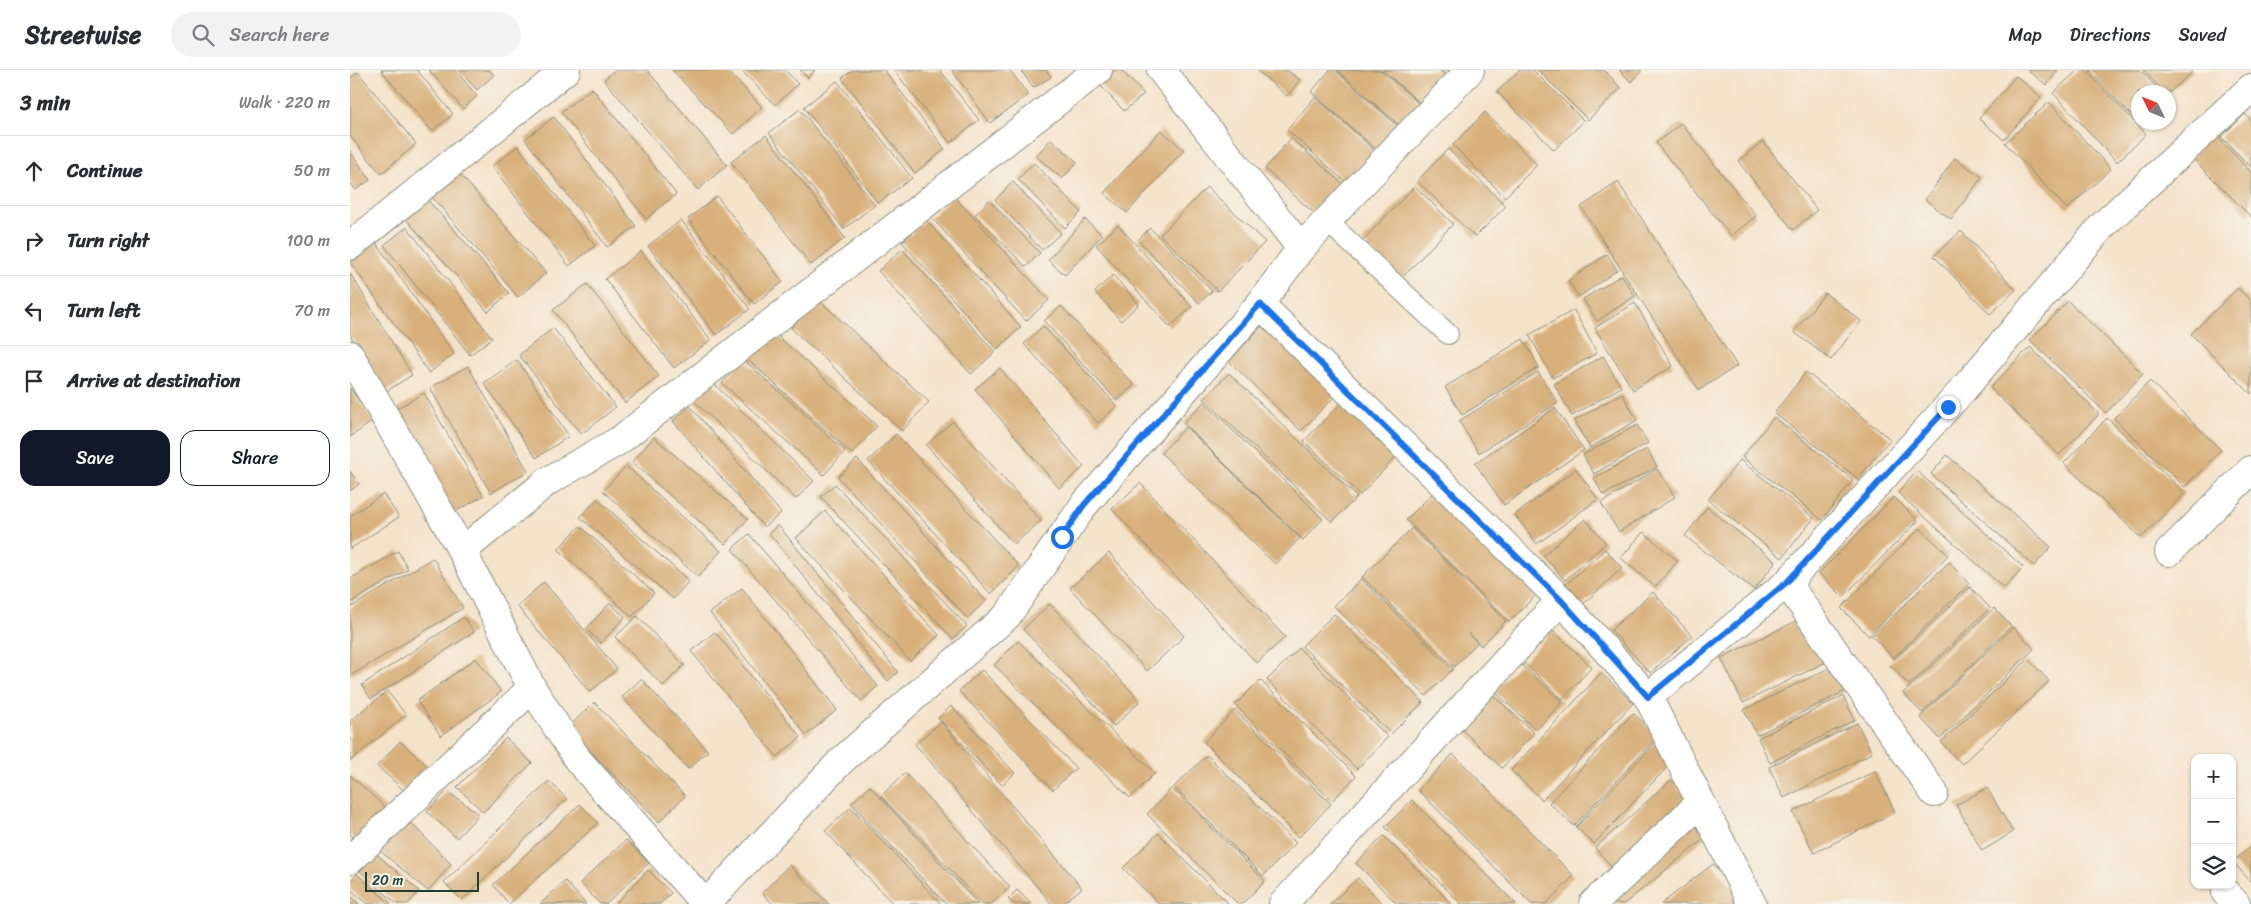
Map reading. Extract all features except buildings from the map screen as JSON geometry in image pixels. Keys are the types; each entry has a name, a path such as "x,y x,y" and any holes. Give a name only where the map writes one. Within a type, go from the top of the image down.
{"street":[{"path":"350,246 566,70"},
{"path":"462,551 548,481 620,440 1098,70"},
{"path":"1161,70 1301,248"},
{"path":"350,355 462,551 532,688 578,760 705,904 841,761 1007,616 1084,505 1260,304 1301,248 1470,70"},
{"path":"1648,697 1787,582 1961,392 2103,225 2251,88"},
{"path":"1260,304 1561,600 1648,697 1752,904"},
{"path":"2169,552 2251,470"},
{"path":"1787,582 1934,793"},
{"path":"1283,904 1561,600"},
{"path":"350,860 532,688"},
{"path":"1593,904 1701,802"}],"lane":[{"path":"1327,221 1448,334"}],"route":[{"path":"1062,537 1084,505 1260,304 1561,600 1648,697 1787,582 1948,407"}]}
